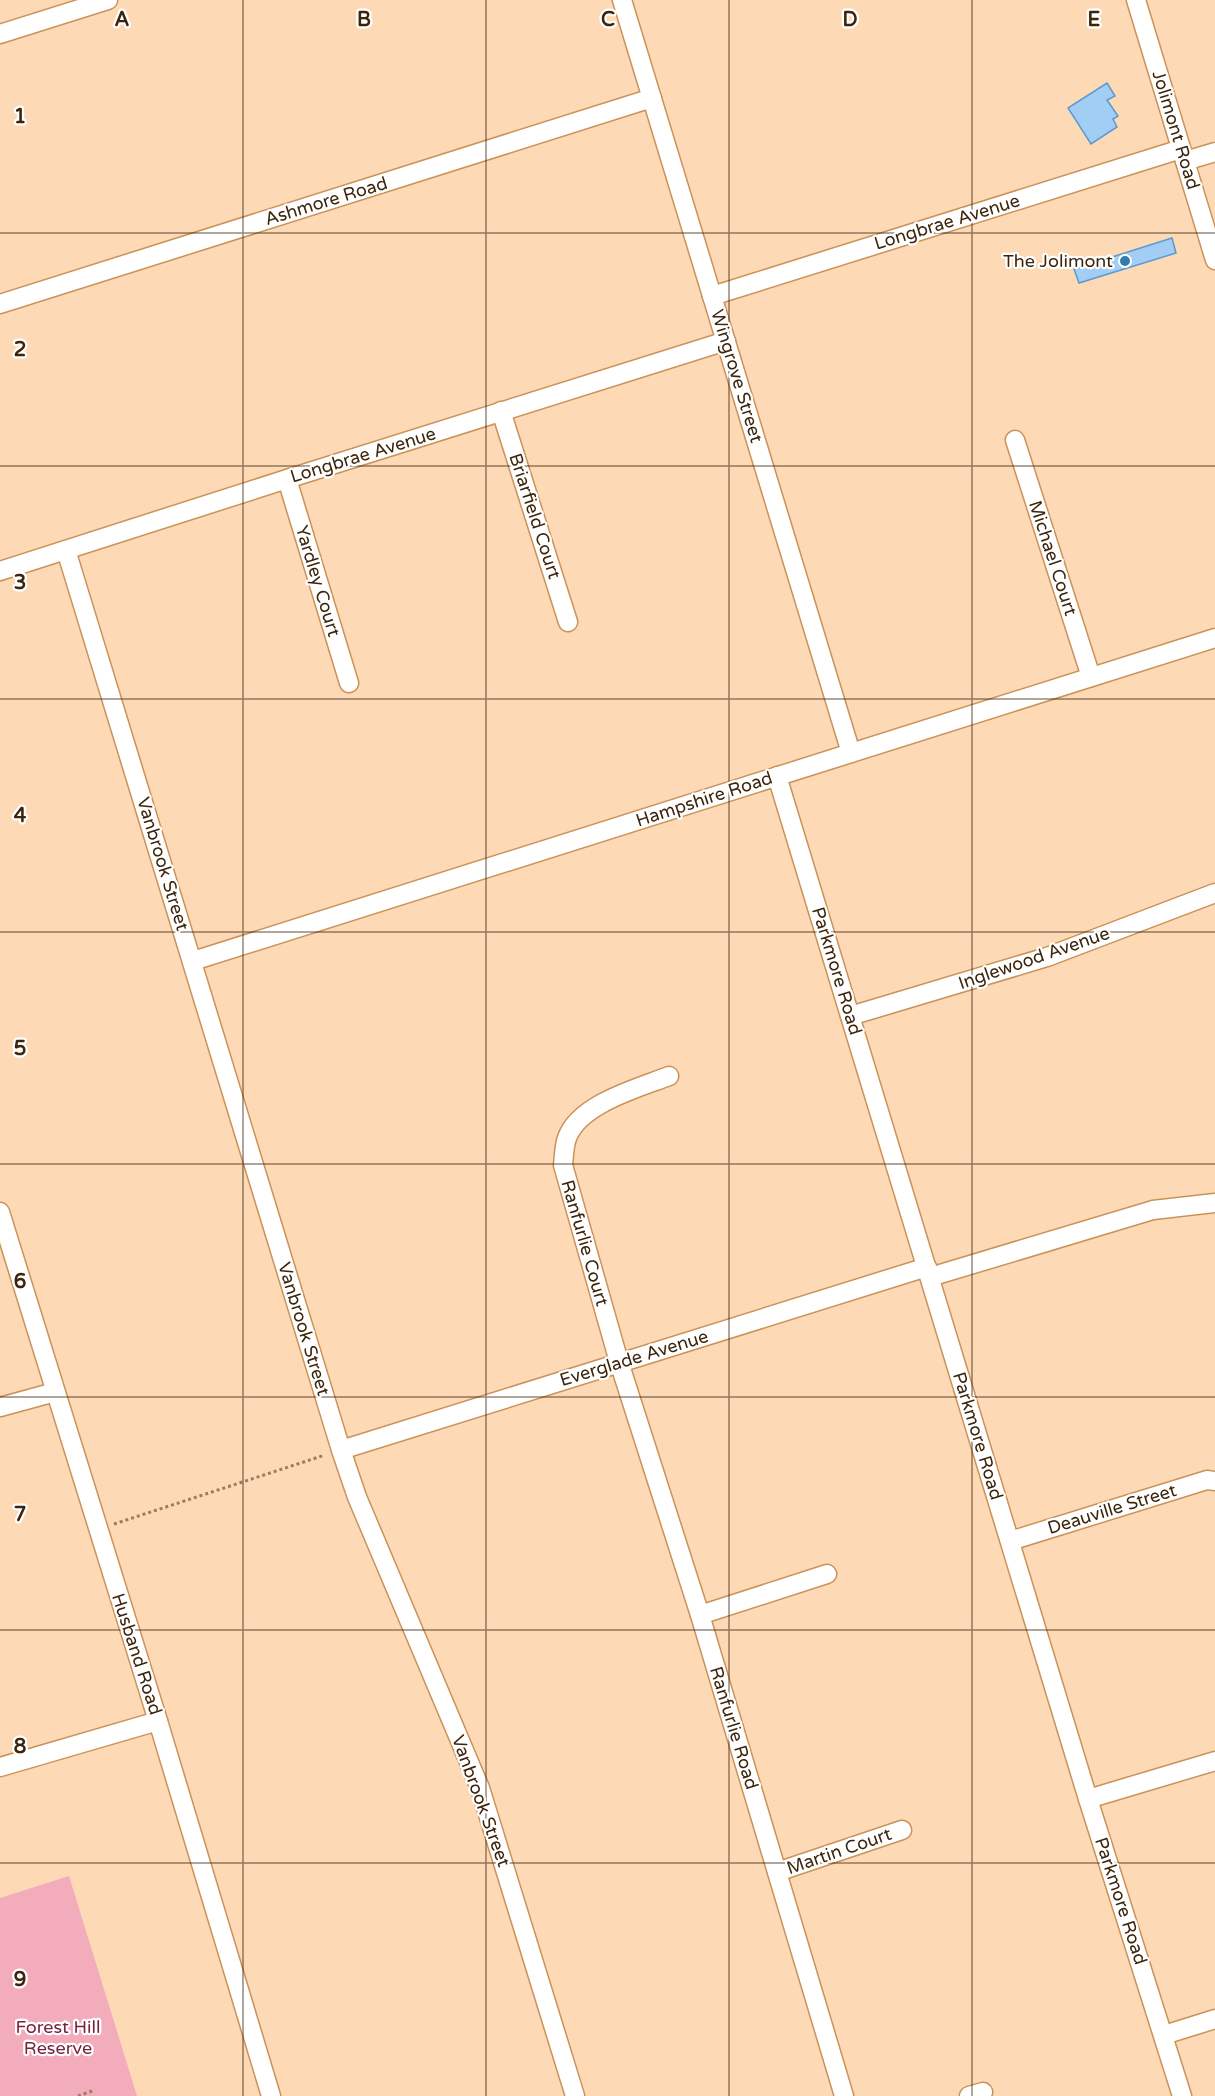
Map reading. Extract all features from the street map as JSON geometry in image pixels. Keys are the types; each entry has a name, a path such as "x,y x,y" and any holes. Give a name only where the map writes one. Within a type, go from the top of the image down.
{"street":[{"path":"0,34 108,0"},
{"name":"Wingrove Street","path":"622,0 851,753"},
{"name":"Jolimont Road","path":"1136,0 1215,260"},
{"name":"Ashmore Road","path":"0,304 652,98"},
{"name":"Longbrae Avenue","path":"712,296 1183,155 1215,152"},
{"name":"Longbrae Avenue","path":"0,571 287,478 726,341"},
{"name":"Briarfield Court","path":"501,411 568,622"},
{"name":"Michael Court","path":"1015,440 1090,677"},
{"name":"Yardley Court","path":"287,478 349,683"},
{"name":"Vanbrook Street","path":"66,550 341,1450 357,1497 480,1788 575,2096"},
{"name":"Hampshire Road","path":"193,961 1215,638"},
{"name":"Parkmore Road","path":"777,776 1088,1799 1182,2096"},
{"name":"Inglewood Avenue","path":"850,1016 1047,957 1215,893"},
{"name":"Ranfurlie Court","path":"619,1362 563,1165 567,1137 579,1119 613,1097 669,1076"},
{"name":"Everglade Avenue","path":"341,1450 619,1362 928,1272 1153,1210 1215,1203"},
{"name":"Husband Road","path":"0,1212 158,1721 271,2096"},
{"name":"Ranfurlie Road","path":"619,1362 700,1616 843,2096"},
{"path":"0,1407 55,1392"},
{"name":"Deauville Street","path":"1010,1541 1207,1480 1215,1481"},
{"path":"700,1616 827,1574"},
{"path":"0,1767 158,1721"},
{"path":"1088,1799 1215,1761"},
{"name":"Martin Court","path":"777,1872 902,1830"},
{"path":"1164,2035 1215,2019"}],"path":[{"path":"97,1529 341,1450"},
{"path":"78,2096 95,2090"}],"green space":[{"name":"Forest Hill Reserve","path":"69,1876 137,2096 0,2096 0,1898"}],"building":[{"path":"1107,83 1115,96 1107,100 1118,116 1113,119 1117,127 1091,144 1068,108"},
{"name":"The Jolimont","path":"1172,238 1176,253 1079,283 1074,269"}],"place":[{"name":"The Jolimont","path":"1125,261"}]}
